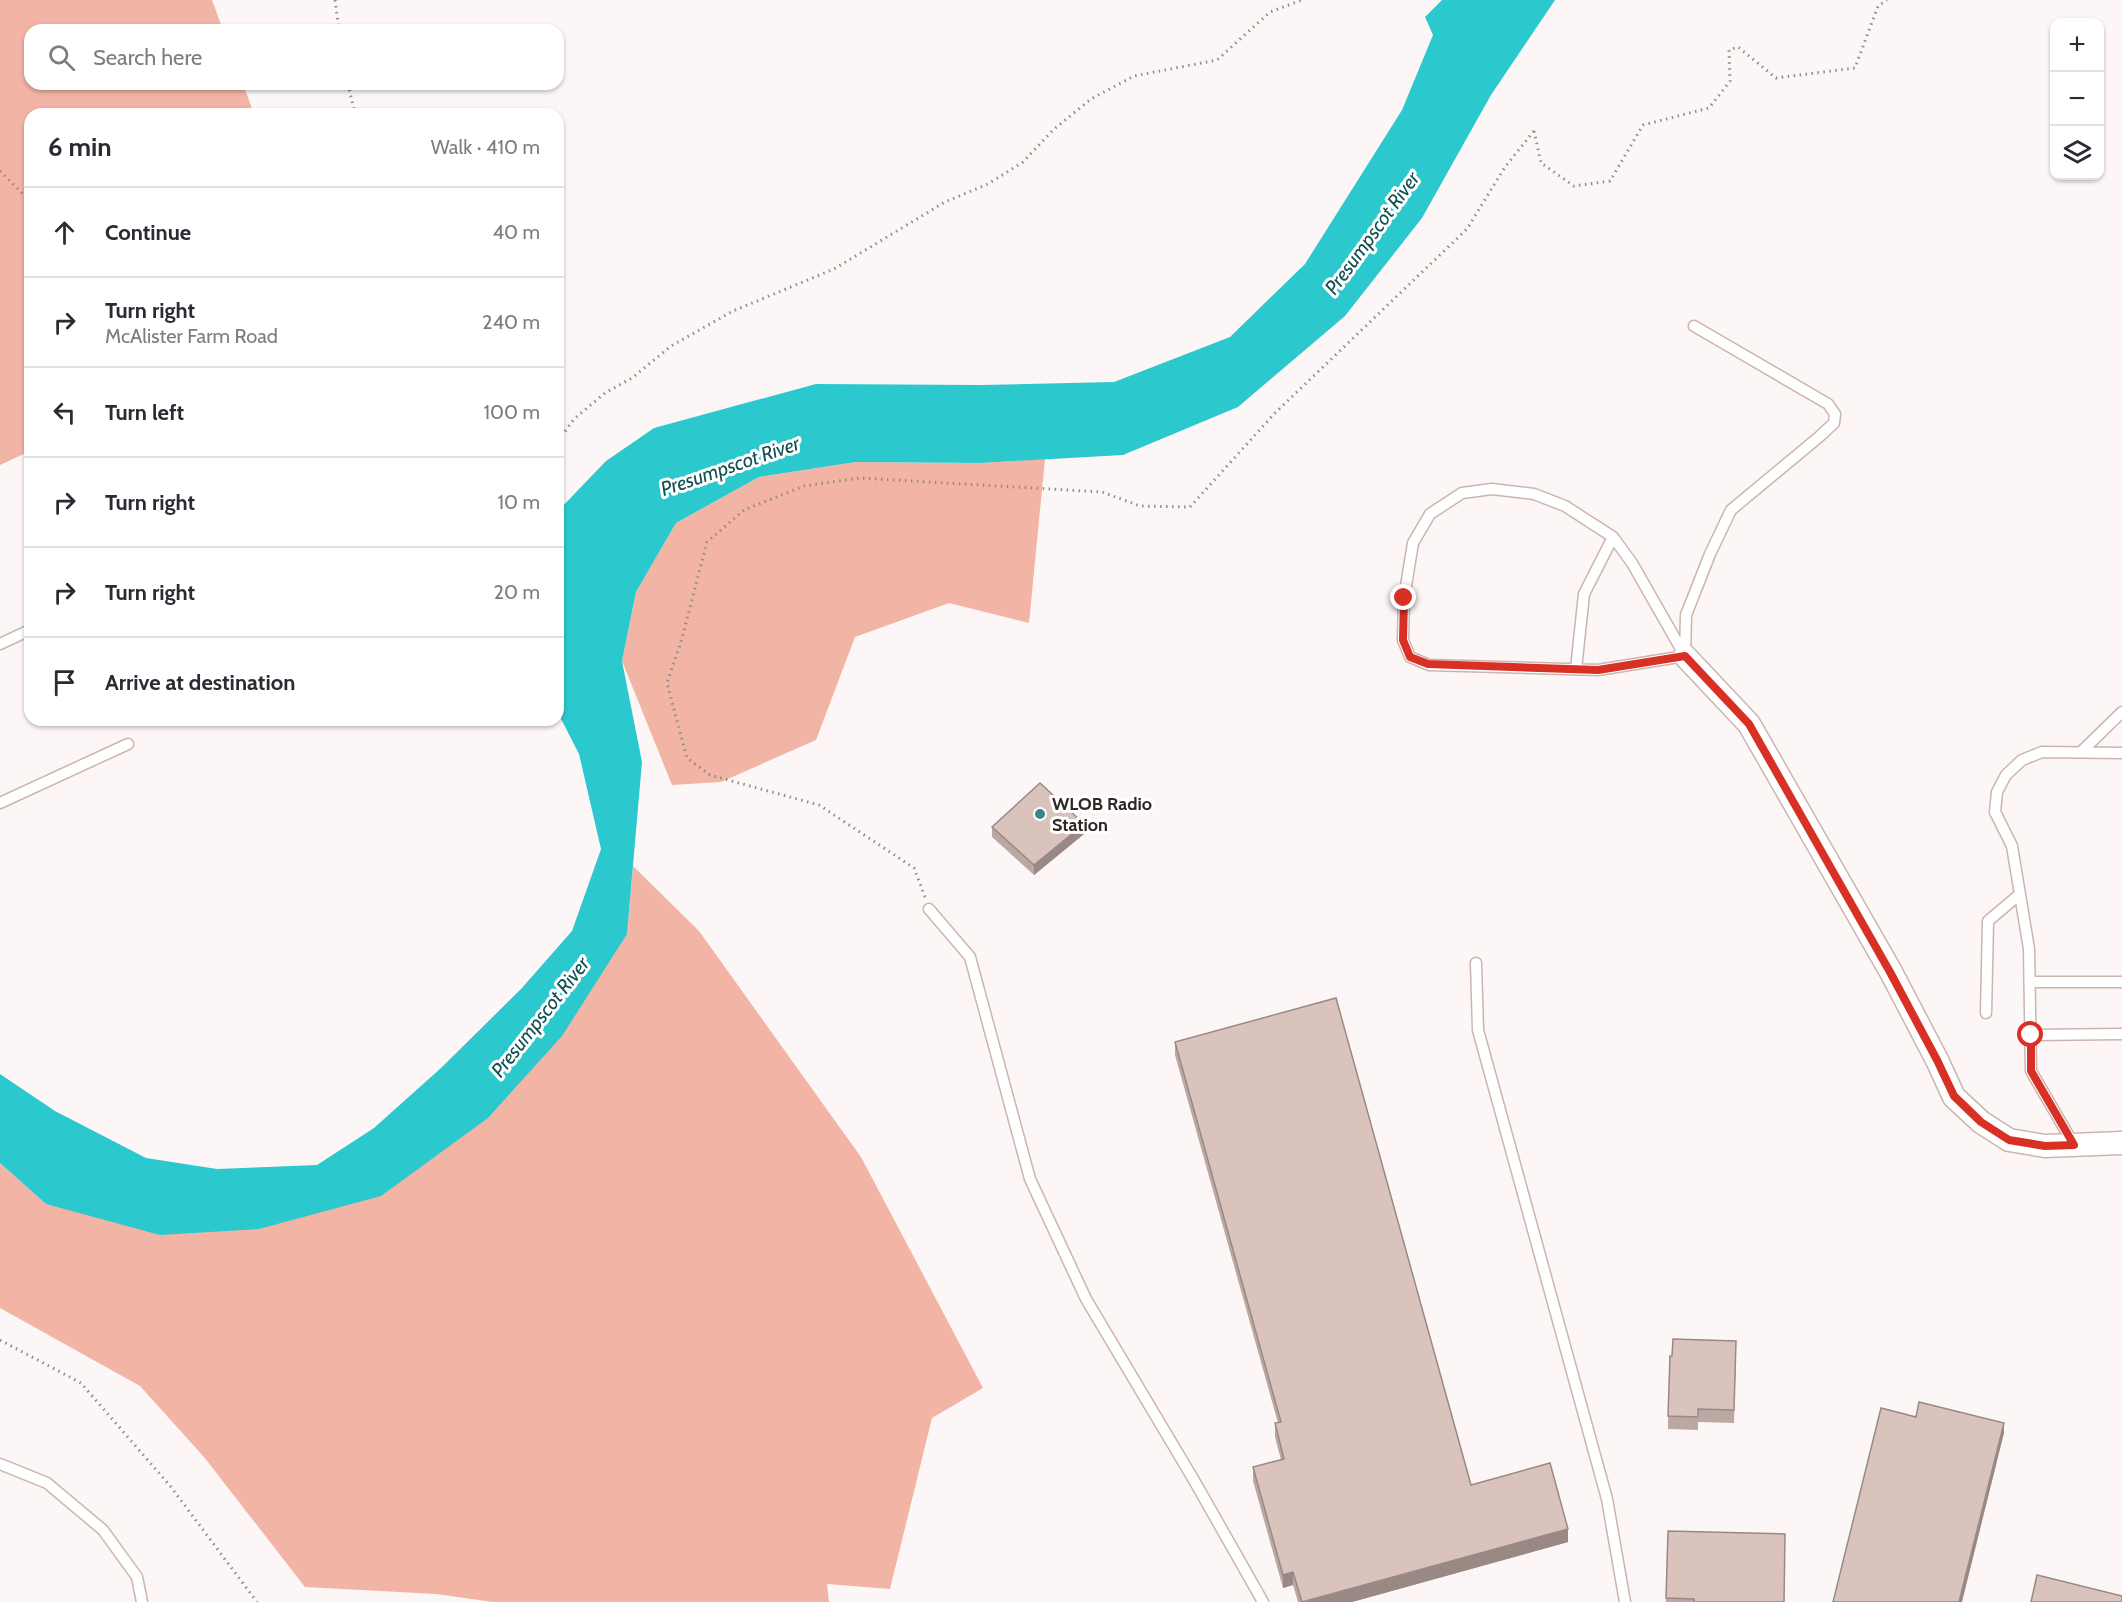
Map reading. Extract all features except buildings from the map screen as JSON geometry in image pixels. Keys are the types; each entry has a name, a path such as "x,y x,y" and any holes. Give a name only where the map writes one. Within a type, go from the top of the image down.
{"street":[{"path":"1685,656 1749,724 1890,972 1954,1096 1981,1122 2009,1140 2045,1146 2122,1143"}],"lane":[{"path":"1685,656 1686,615 1710,554 1731,510 1819,437 1834,423 1835,414 1828,404 1694,327"},
{"path":"1492,489 1534,494 1565,506 1613,537 1632,562 1685,656 1598,670 1428,664 1410,657 1403,640 1404,598 1413,543 1430,514 1462,493 1492,489"},
{"path":"1576,669 1584,594 1613,537"},
{"path":"0,644 24,633"},
{"path":"2081,752 2122,712"},
{"path":"0,803 128,744"},
{"path":"2074,1145 2031,1071 2029,949 2012,846 1995,812 1997,792 2006,775 2022,760 2042,752 2122,753"},
{"path":"1986,1013 1988,921 2020,894"},
{"path":"929,909 970,957 1030,1179 1086,1299 1195,1482 1263,1602"},
{"path":"1476,963 1478,1030 1607,1498 1625,1602"},
{"path":"2030,982 2122,982"},
{"path":"2031,1035 2122,1034"},
{"path":"0,1464 47,1483 103,1530 136,1577 142,1602"}],"path":[{"path":"335,0 338,24"},
{"path":"564,433 574,419 605,393 632,378 671,346 733,311 834,269 945,202 988,184 1023,162 1053,130 1100,94 1134,76 1217,60 1270,12 1302,0"},
{"path":"929,909 914,868 819,805 710,775 687,758 668,683 707,543 744,510 804,486 860,478 1102,492 1140,506 1190,507 1275,413 1467,229 1505,166 1534,131 1541,163 1574,186 1610,181 1642,125 1709,108 1730,81 1730,50 1738,47 1776,78 1855,68 1878,6 1887,0"},
{"path":"349,90 354,108"},
{"path":"0,171 24,195"},
{"path":"0,1340 81,1383 171,1487 257,1602"}],"shaded area":[{"path":"0,0 212,0 221,24 24,24 24,90 245,90 252,108 24,108 24,454 0,465"},
{"path":"1045,459 1029,623 949,603 855,637 816,740 721,782 672,785 622,661 636,592 676,523 759,477 856,462 980,463"},
{"path":"633,866 699,931 861,1157 983,1388 932,1418 890,1589 827,1584 829,1602 493,1602 436,1594 305,1587 204,1457 140,1386 0,1308 0,1163 46,1204 259,1229 627,934"}],"water":[{"name":"Presumpscot River","path":"1442,0 1555,0 1491,95 1422,218 1345,316 1238,407 1123,455 980,463 856,462 759,477 676,523 636,592 622,661 642,762 627,934 562,1036 488,1118 381,1196 259,1229 160,1235 46,1204 0,1163 0,1074 55,1111 146,1158 217,1169 317,1165 374,1128 441,1068 521,989 572,931 601,849 579,754 564,725 564,505 606,461 654,428 816,384 981,385 1114,382 1230,337 1305,264 1402,110 1433,35 1425,17"}],"place":[{"name":"WLOB Radio Station","path":"1040,814"}],"route":[{"path":"1404,598 1403,640 1410,657 1428,664 1598,670 1685,656 1749,724 1890,972 1954,1096 1981,1122 2009,1140 2045,1146 2074,1145 2031,1071 2031,1035"}]}
